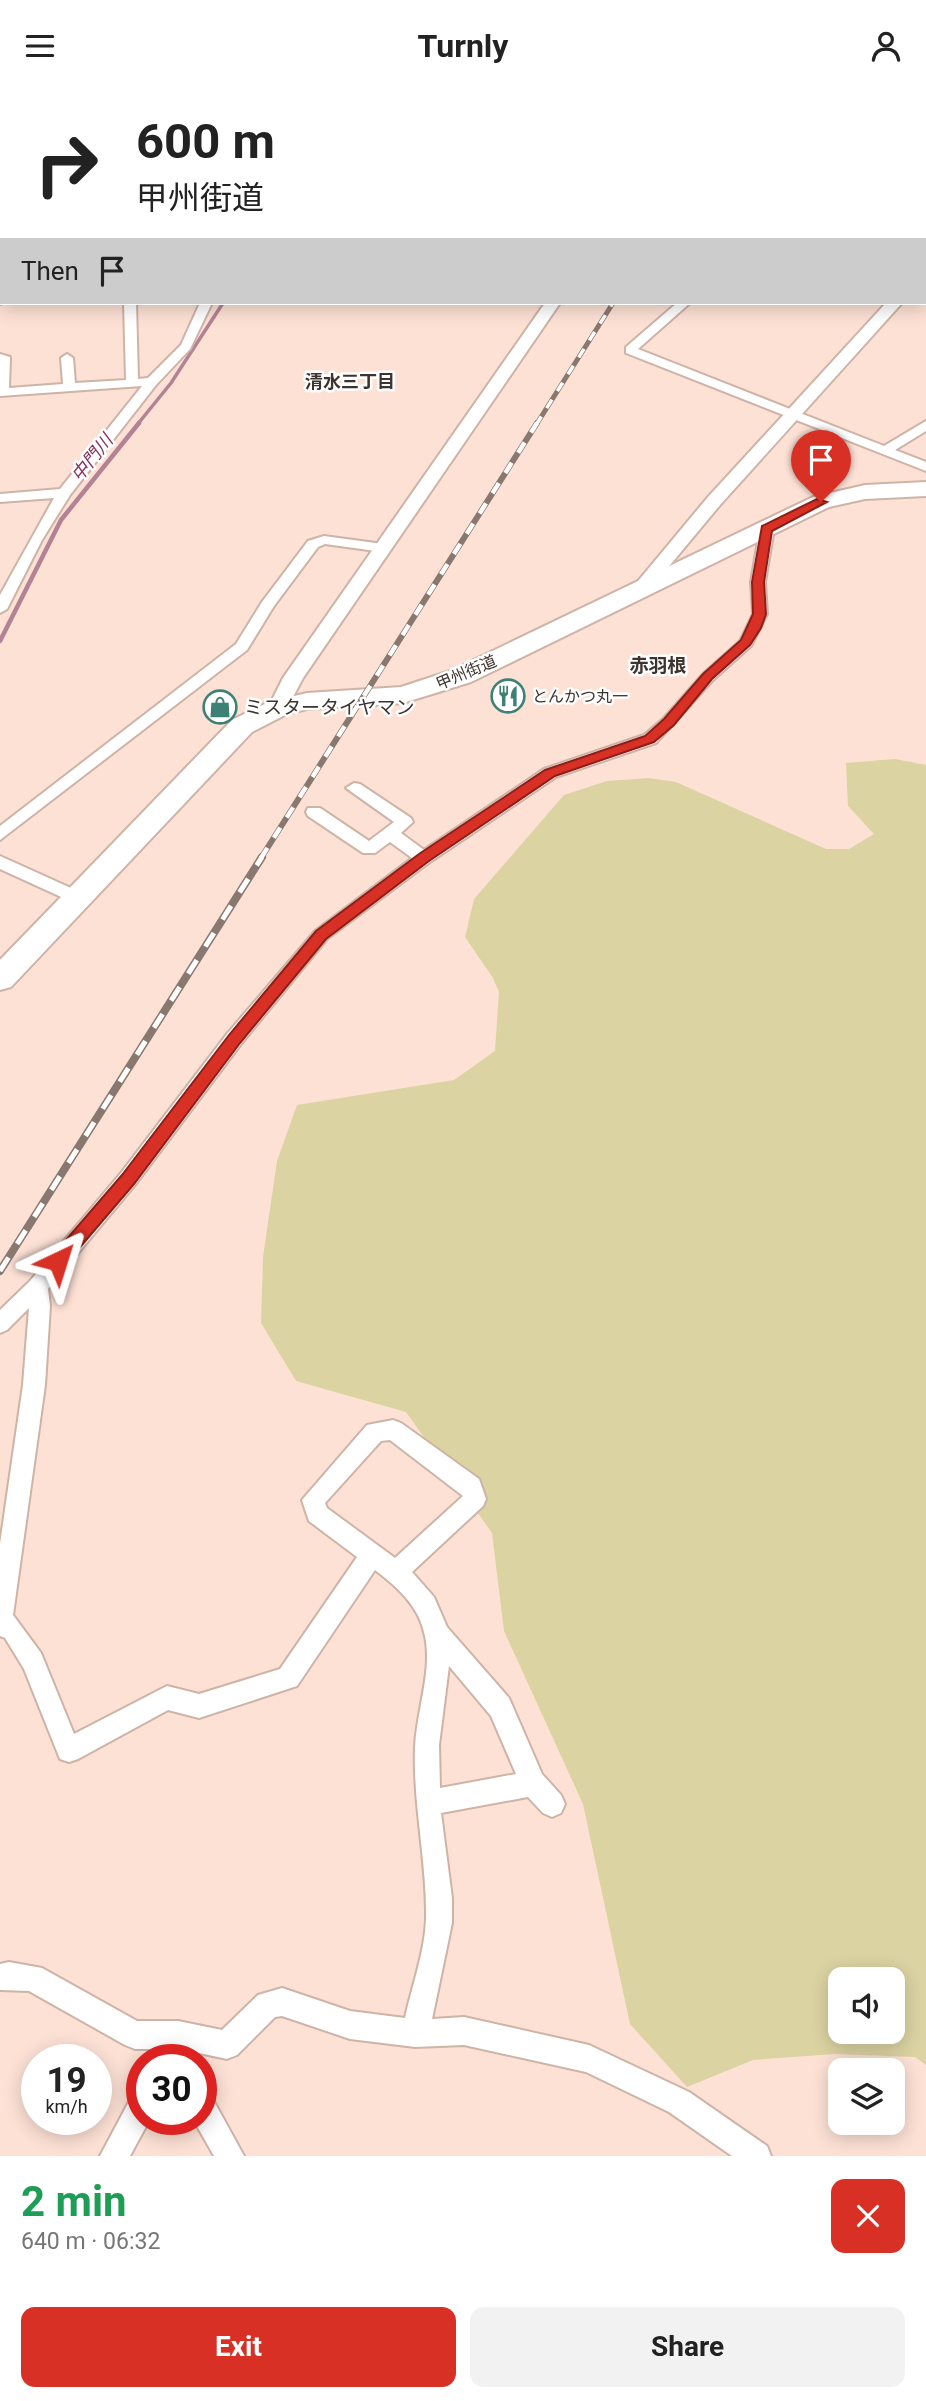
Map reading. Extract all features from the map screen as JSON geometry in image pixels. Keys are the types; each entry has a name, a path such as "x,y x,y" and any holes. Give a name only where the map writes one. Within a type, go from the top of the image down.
{"highway":[{"name":"甲州街道","path":"0,979 242,726 278,708 307,701 403,695 432,687 462,676 821,502 843,495 926,489"}],"street":[{"path":"130,305 132,383"},
{"path":"0,609 35,540 64,493 152,382 186,346 205,305"},
{"path":"278,708 293,678 551,305"},
{"path":"682,305 630,349 926,467"},
{"path":"640,590 672,549 892,305"},
{"path":"4,357 1,392 152,382"},
{"path":"66,358 69,387"},
{"path":"39,404 40,389"},
{"path":"884,451 926,425"},
{"path":"0,498 64,493"},
{"path":"0,1324 37,1287 128,1179 234,1039 321,935 424,858 550,773 650,739 669,722 708,677 746,643 760,614 758,582 766,529"},
{"path":"0,834 242,647 267,605 313,544 324,540 383,548"},
{"path":"314,812 369,849 405,822 354,787"},
{"path":"389,834 424,858"},
{"path":"0,862 76,897"},
{"path":"37,1287 40,1306 34,1385 1,1623 12,1626 30,1658 69,1750 167,1698 199,1706 288,1678 372,1555"},
{"path":"397,1571 475,1499 471,1486 393,1430 375,1432 313,1500 317,1514 397,1571 421,1595 437,1635 439,1648 428,1724 428,1803 439,1898 439,1923 415,2033"},
{"path":"437,1635 500,1707 533,1783 552,1804"},
{"path":"428,1803 533,1783"},
{"path":"0,1977 9,1975 32,1978 156,2044"},
{"path":"217,2046 227,2045 268,2005 282,2002 350,2025 415,2033 464,2031 589,2059 679,2102 757,2156"},
{"path":"217,2134 230,2156"},
{"path":"114,2156 126,2135"}],"shaded area":[{"path":"895,759 926,765 926,2065 915,2057 834,2054 753,2060 687,2087 630,2024 583,1804 504,1631 492,1533 406,1412 296,1381 261,1323 263,1257 277,1161 297,1105 454,1080 495,1051 499,992 493,978 465,937 474,899 564,795 607,781 649,778 676,782 826,849 849,849 874,834 848,806 846,763"}],"waterway":[{"name":"中門川","path":"137,425 171,383 222,305"},
{"name":"中門川","path":"0,641 61,520 139,423"}],"railway":[{"path":"536,425 612,305"},
{"path":"261,858 537,423"},
{"path":"0,1271 262,857"}],"place":[{"name":"とんかつ丸一","path":"508,696"},
{"name":"ミスタータイヤマン","path":"220,707"}],"district":[{"name":"清水三丁目","path":"350,382"},
{"name":"赤羽根","path":"658,665"}],"route":[{"path":"58,1261 128,1179 234,1039 321,935 424,858 550,773 634,746 650,739 669,722 708,677 746,643 755,628 760,614 758,582 766,529 821,502"}]}
